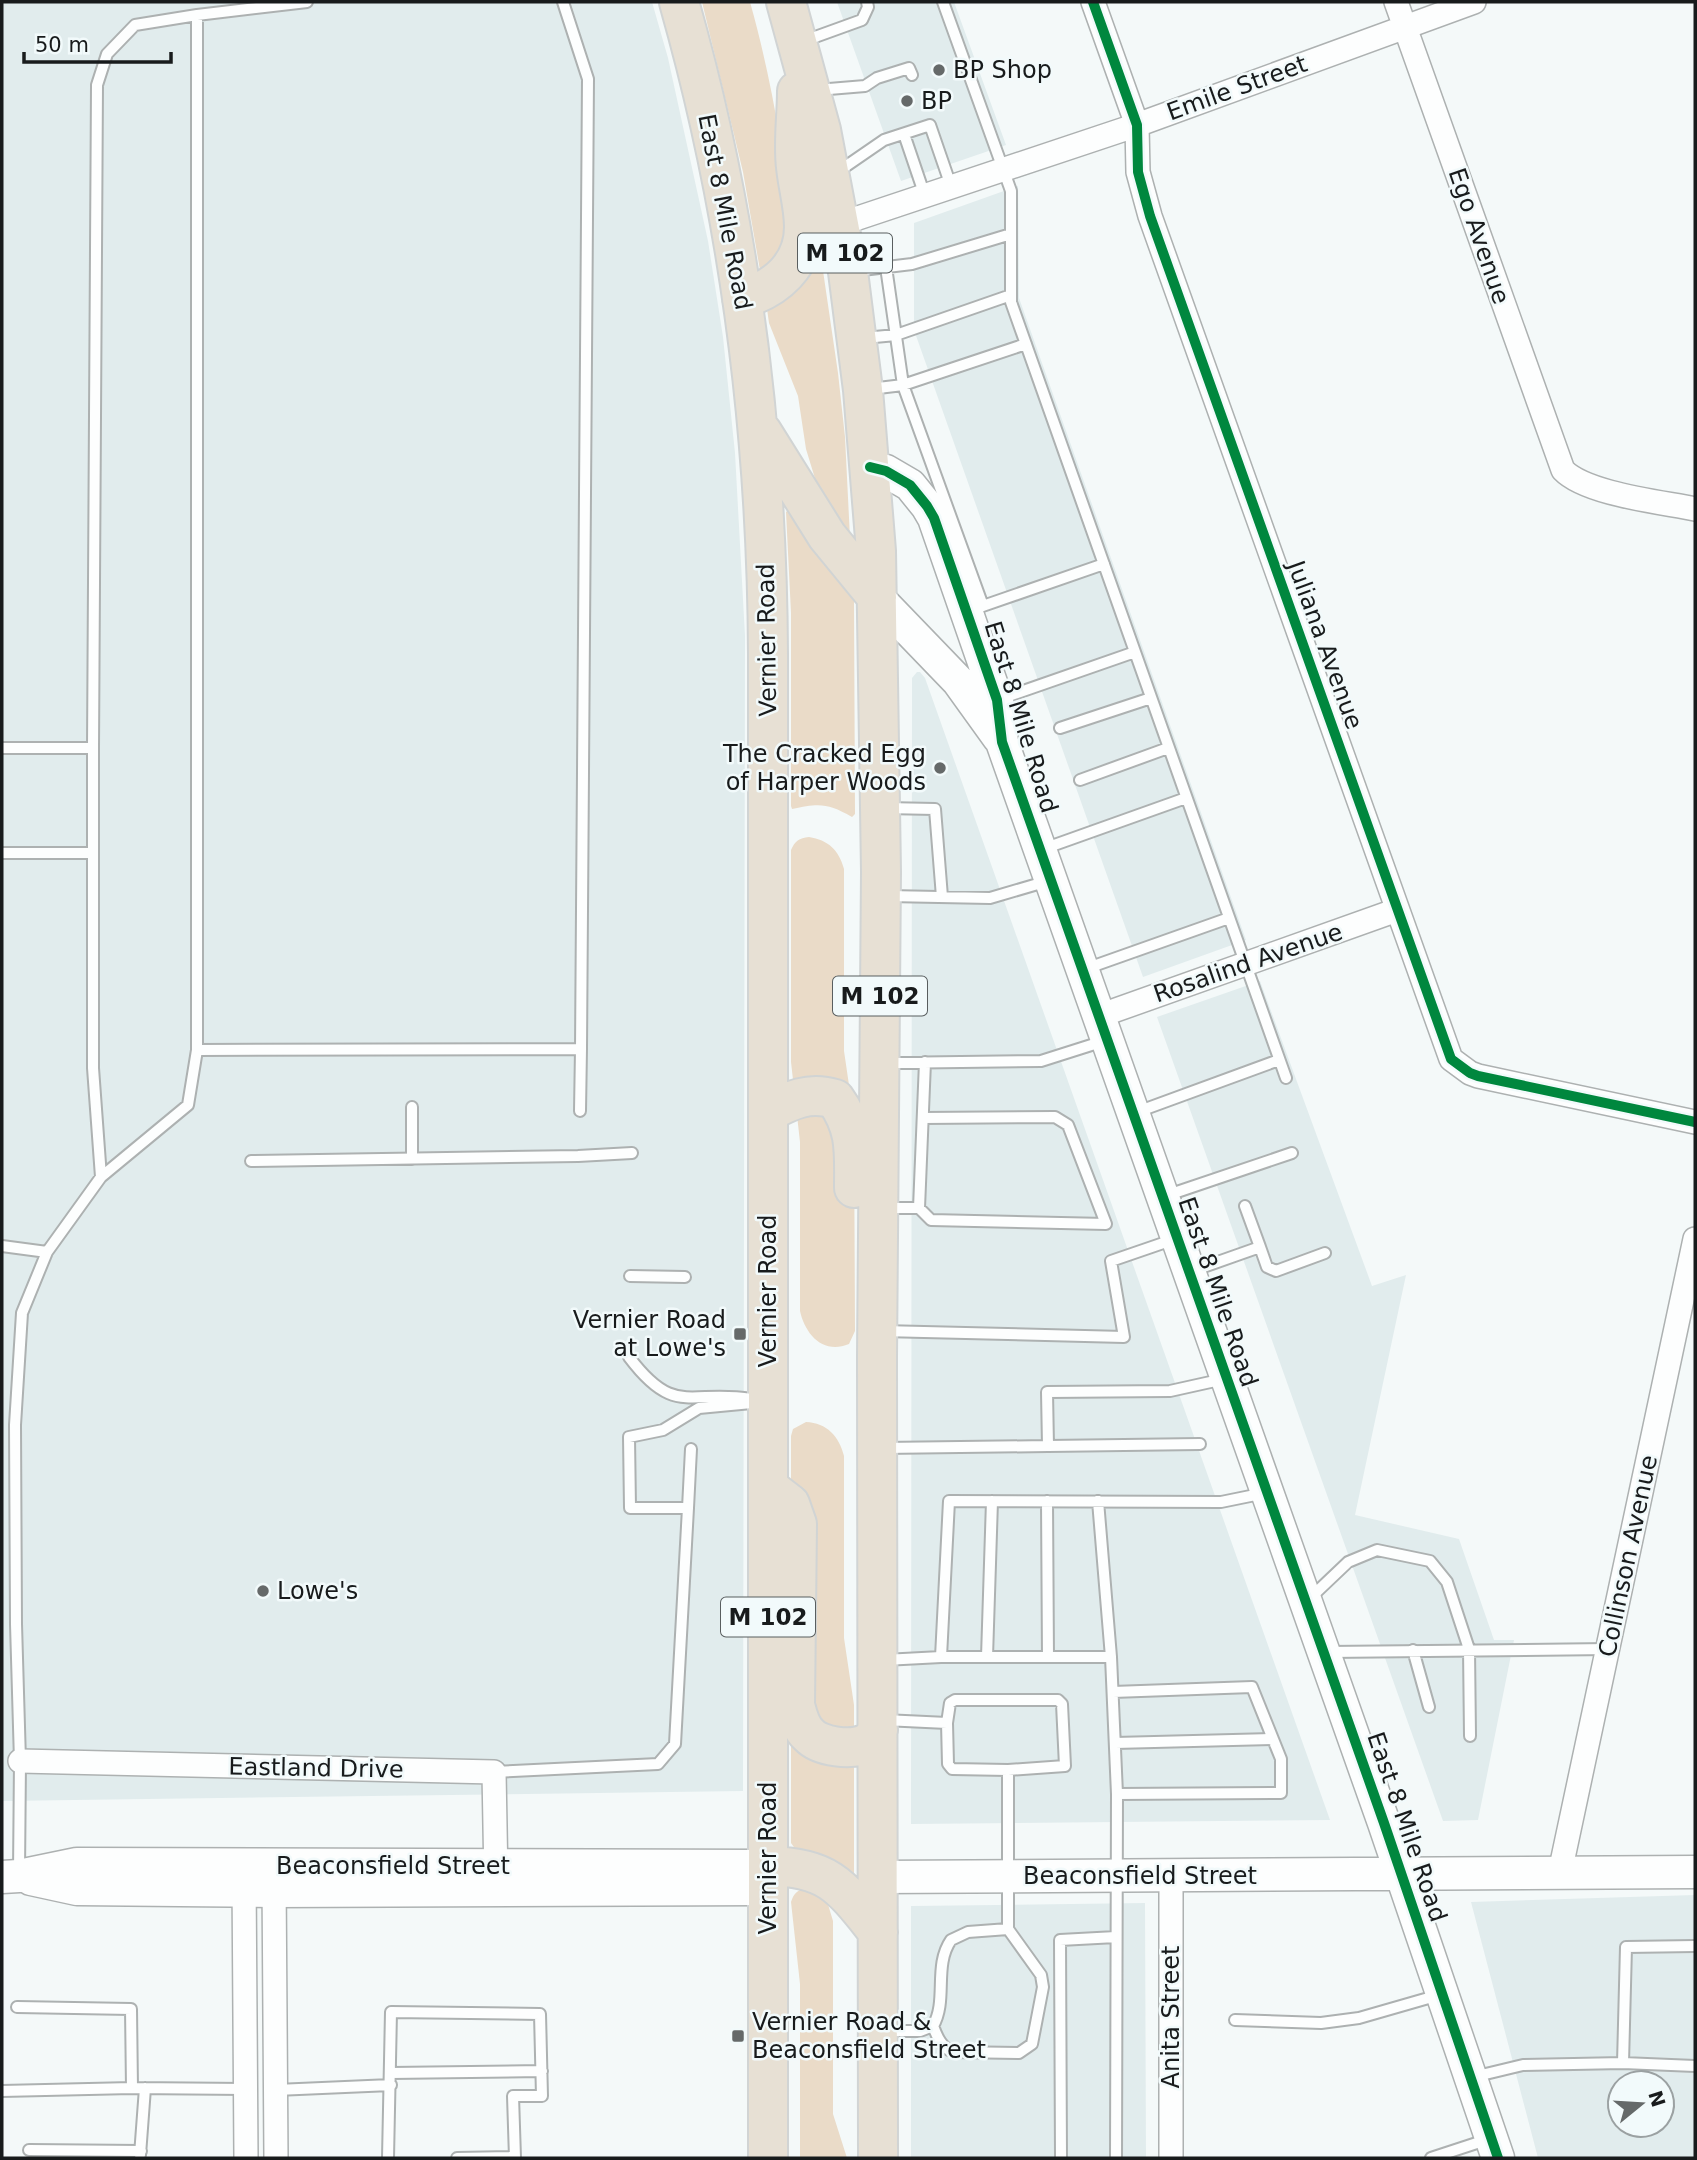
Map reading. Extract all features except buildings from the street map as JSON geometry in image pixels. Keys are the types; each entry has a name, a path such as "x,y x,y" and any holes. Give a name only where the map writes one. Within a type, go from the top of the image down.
{"highway":[{"name":"East 8 Mile Road","path":"679,2 717,160 742,299 757,424"},
{"name":"M 102","path":"786,2 799,43 831,177 848,272 858,339 870,467 877,597 880,896 878,2158"},
{"path":"742,299 769,289 781,280 791,268 803,243 803,212 795,166 799,43"},
{"path":"757,424 827,536 877,597"},
{"name":"Vernier Road","path":"757,424 768,602 768,2158"},
{"path":"768,1112 796,1098 814,1095 835,1099 848,1117 854,1146 856,1329 878,1344"},
{"path":"768,1487 790,1504 797,1524 795,1705 798,1719 807,1734 816,1741 832,1745 858,1746 869,1742 878,1725"},
{"path":"769,1877 791,1866 821,1874 845,1892 878,1931"}],"street":[{"name":"Juliana Avenue","path":"1093,2 1137,125 1138,172 1150,216 1451,1059 1478,1076 1695,1122"},
{"name":"Ego Avenue","path":"1396,2 1563,470 1575,480 1598,489 1695,509"},
{"name":"Emile Street","path":"840,224 1137,125 1474,2"},
{"name":"East 8 Mile Road","path":"870,467 886,471 910,485 927,506 975,609 997,700 1002,742 1402,1872 1495,2148"},
{"name":"East 8 Mile Road","path":"877,597 958,681 1002,742"},
{"name":"Rosalind Avenue","path":"1103,1028 1245,965 1397,911"},
{"name":"Collinson Avenue","path":"1560,1872 1695,1239"},
{"name":"Eastland Drive","path":"20,1761 494,1772"},
{"path":"494,1772 496,1878"},
{"name":"Beaconsfield Street","path":"10,1876 77,1864 178,1877 769,1877"},
{"name":"Beaconsfield Street","path":"878,1877 1695,1872"},
{"name":"Anita Street","path":"1171,1877 1171,2158"},
{"path":"246,2158 246,2089 259,1878"},
{"path":"259,1878 276,2090 276,2158"},
{"path":"246,2089 276,2090"}],"lane":[{"path":"101,1177 93,1068 97,85 107,54 135,25 307,2"},
{"path":"563,2 588,79 580,1111"},
{"path":"799,43 862,20 869,8 867,2"},
{"path":"943,2 1011,191 1011,302 1286,1078"},
{"path":"10,1876 20,1761 15,1425 22,1313 47,1252 101,1177 188,1105 197,1050 197,15"},
{"path":"811,90 864,86 896,76 909,68 912,75"},
{"path":"831,177 884,140 929,122 951,186"},
{"path":"905,131 925,196"},
{"path":"848,272 912,264 1011,234"},
{"path":"886,267 902,385 975,609 1104,564"},
{"path":"858,339 896,335 1011,295"},
{"path":"863,390 902,385 1026,344"},
{"path":"997,700 1135,652"},
{"path":"1060,728 1151,698"},
{"path":"2,748 93,748"},
{"path":"1080,779 1168,748"},
{"path":"1040,850 1186,798"},
{"path":"879,808 934,809 942,897"},
{"path":"2,853 93,853"},
{"path":"880,896 990,898 1050,880"},
{"path":"1083,970 1229,918"},
{"path":"880,1063 1041,1061 1103,1028"},
{"path":"197,1050 581,1049"},
{"path":"1133,1114 1279,1060"},
{"path":"919,1208 925,1062"},
{"path":"412,1107 412,1158"},
{"path":"878,1208 919,1208 931,1220 1106,1224 1068,1125 1055,1117 923,1118"},
{"path":"251,1161 632,1153"},
{"path":"1163,1196 1292,1153"},
{"path":"1245,1206 1267,1267 1276,1271 1325,1253"},
{"path":"878,1344 1124,1337 1111,1261 1178,1238"},
{"path":"2,1246 47,1252"},
{"path":"1189,1272 1260,1247"},
{"path":"630,1276 685,1277"},
{"path":"629,1356 650,1381 669,1395 687,1399 734,1396 768,1401"},
{"path":"1048,1446 1047,1392 1170,1391 1227,1379"},
{"path":"688,1508 631,1508 629,1437 663,1430 699,1408 768,1401"},
{"path":"878,1448 1200,1444"},
{"path":"494,1772 658,1764 676,1744 691,1449"},
{"path":"941,1657 949,1501 1221,1502 1267,1492"},
{"path":"987,1657 992,1501"},
{"path":"1047,1501 1048,1657"},
{"path":"1098,1501 1111,1657 1117,1794 1116,2158"},
{"path":"1306,1602 1348,1562 1377,1550 1430,1562 1447,1582 1469,1649 1470,1736"},
{"path":"1324,1652 1609,1649"},
{"path":"1413,1650 1429,1707"},
{"path":"878,1661 941,1657 1111,1657"},
{"path":"1113,1692 1252,1687 1281,1759 1281,1793 1117,1794"},
{"path":"955,1700 1060,1701 1065,1766 1008,1770 950,1767 947,1723 950,1703 955,1700"},
{"path":"878,1725 947,1723"},
{"path":"1115,1743 1273,1739"},
{"path":"933,2026 946,2049 953,2052 1019,2053 1032,2044 1043,1987 1041,1975 1007,1929 1008,1770"},
{"path":"877,2031 920,2031 933,2026 938,2014 942,1958 951,1940 968,1932 1007,1929"},
{"path":"1061,2158 1060,1940 1115,1937"},
{"path":"1623,2063 1626,1947 1695,1946"},
{"path":"1235,2020 1321,2023 1359,2018 1442,1994"},
{"path":"18,2007 131,2009 132,2088"},
{"path":"388,2158 391,2012 540,2014 542,2095 513,2096 515,2158 457,2158"},
{"path":"1470,2078 1522,2065 1623,2063 1695,2066"},
{"path":"391,2073 542,2071"},
{"path":"276,2090 391,2085"},
{"path":"29,2150 68,2155 140,2155 145,2088"},
{"path":"2,2091 246,2089"},
{"path":"1431,2158 1495,2148"}],"shaded area":[{"path":"2,2 652,2 668,58 708,241 723,337 735,453 745,636 743,1791 2,1801"},
{"path":"702,2 750,2 765,61 782,149 795,239 761,276 743,172"},
{"path":"837,2 954,2 1006,145 901,181"},
{"path":"1018,186 1019,298 1246,940 1143,977 914,330 914,223"},
{"path":"816,223 845,437 850,538 817,485 806,449 798,396 769,323 767,309"},
{"path":"789,509 854,598 855,814 852,817 823,806 792,809 791,806 791,613 786,512"},
{"path":"917,672 925,678 1330,1820 911,1824 912,678"},
{"path":"809,837 832,847 844,869 844,1051 854,1119 855,1331 849,1344 840,1347 831,1347 817,1340 806,1327 800,1311 800,1142 791,1062 791,850 798,840"},
{"path":"1260,981 1372,1286 1406,1275 1355,1515 1459,1539 1494,1640 1514,1640 1478,1820 1443,1821 1157,1017"},
{"path":"806,1422 820,1425 831,1432 839,1442 844,1456 844,1638 854,1705 854,1875 823,1855 796,1850 791,1843 791,1436 793,1429"},
{"path":"807,1888 827,1901 833,1921 833,2114 847,2158 800,2158 800,1984 791,1902 796,1892"},
{"path":"1695,1895 1695,2158 1538,2158 1471,1902"},
{"path":"1145,1903 1146,2158 911,2158 911,1906"}],"cycle path":[{"path":"1093,2 1137,125 1138,172 1150,216 1451,1059 1478,1076 1695,1122"},
{"path":"870,467 886,471 910,485 934,518 997,700 1002,742 1384,1823 1498,2158"}],"place":[{"name":"BP Shop","path":"939,70"},
{"name":"BP","path":"907,101"},
{"name":"The Cracked Egg of Harper Woods","path":"940,768"},
{"name":"Vernier Road at Lowe's","path":"740,1334"},
{"name":"Lowe's","path":"263,1591"},
{"name":"Vernier Road & Beaconsfield Street","path":"738,2036"}]}
